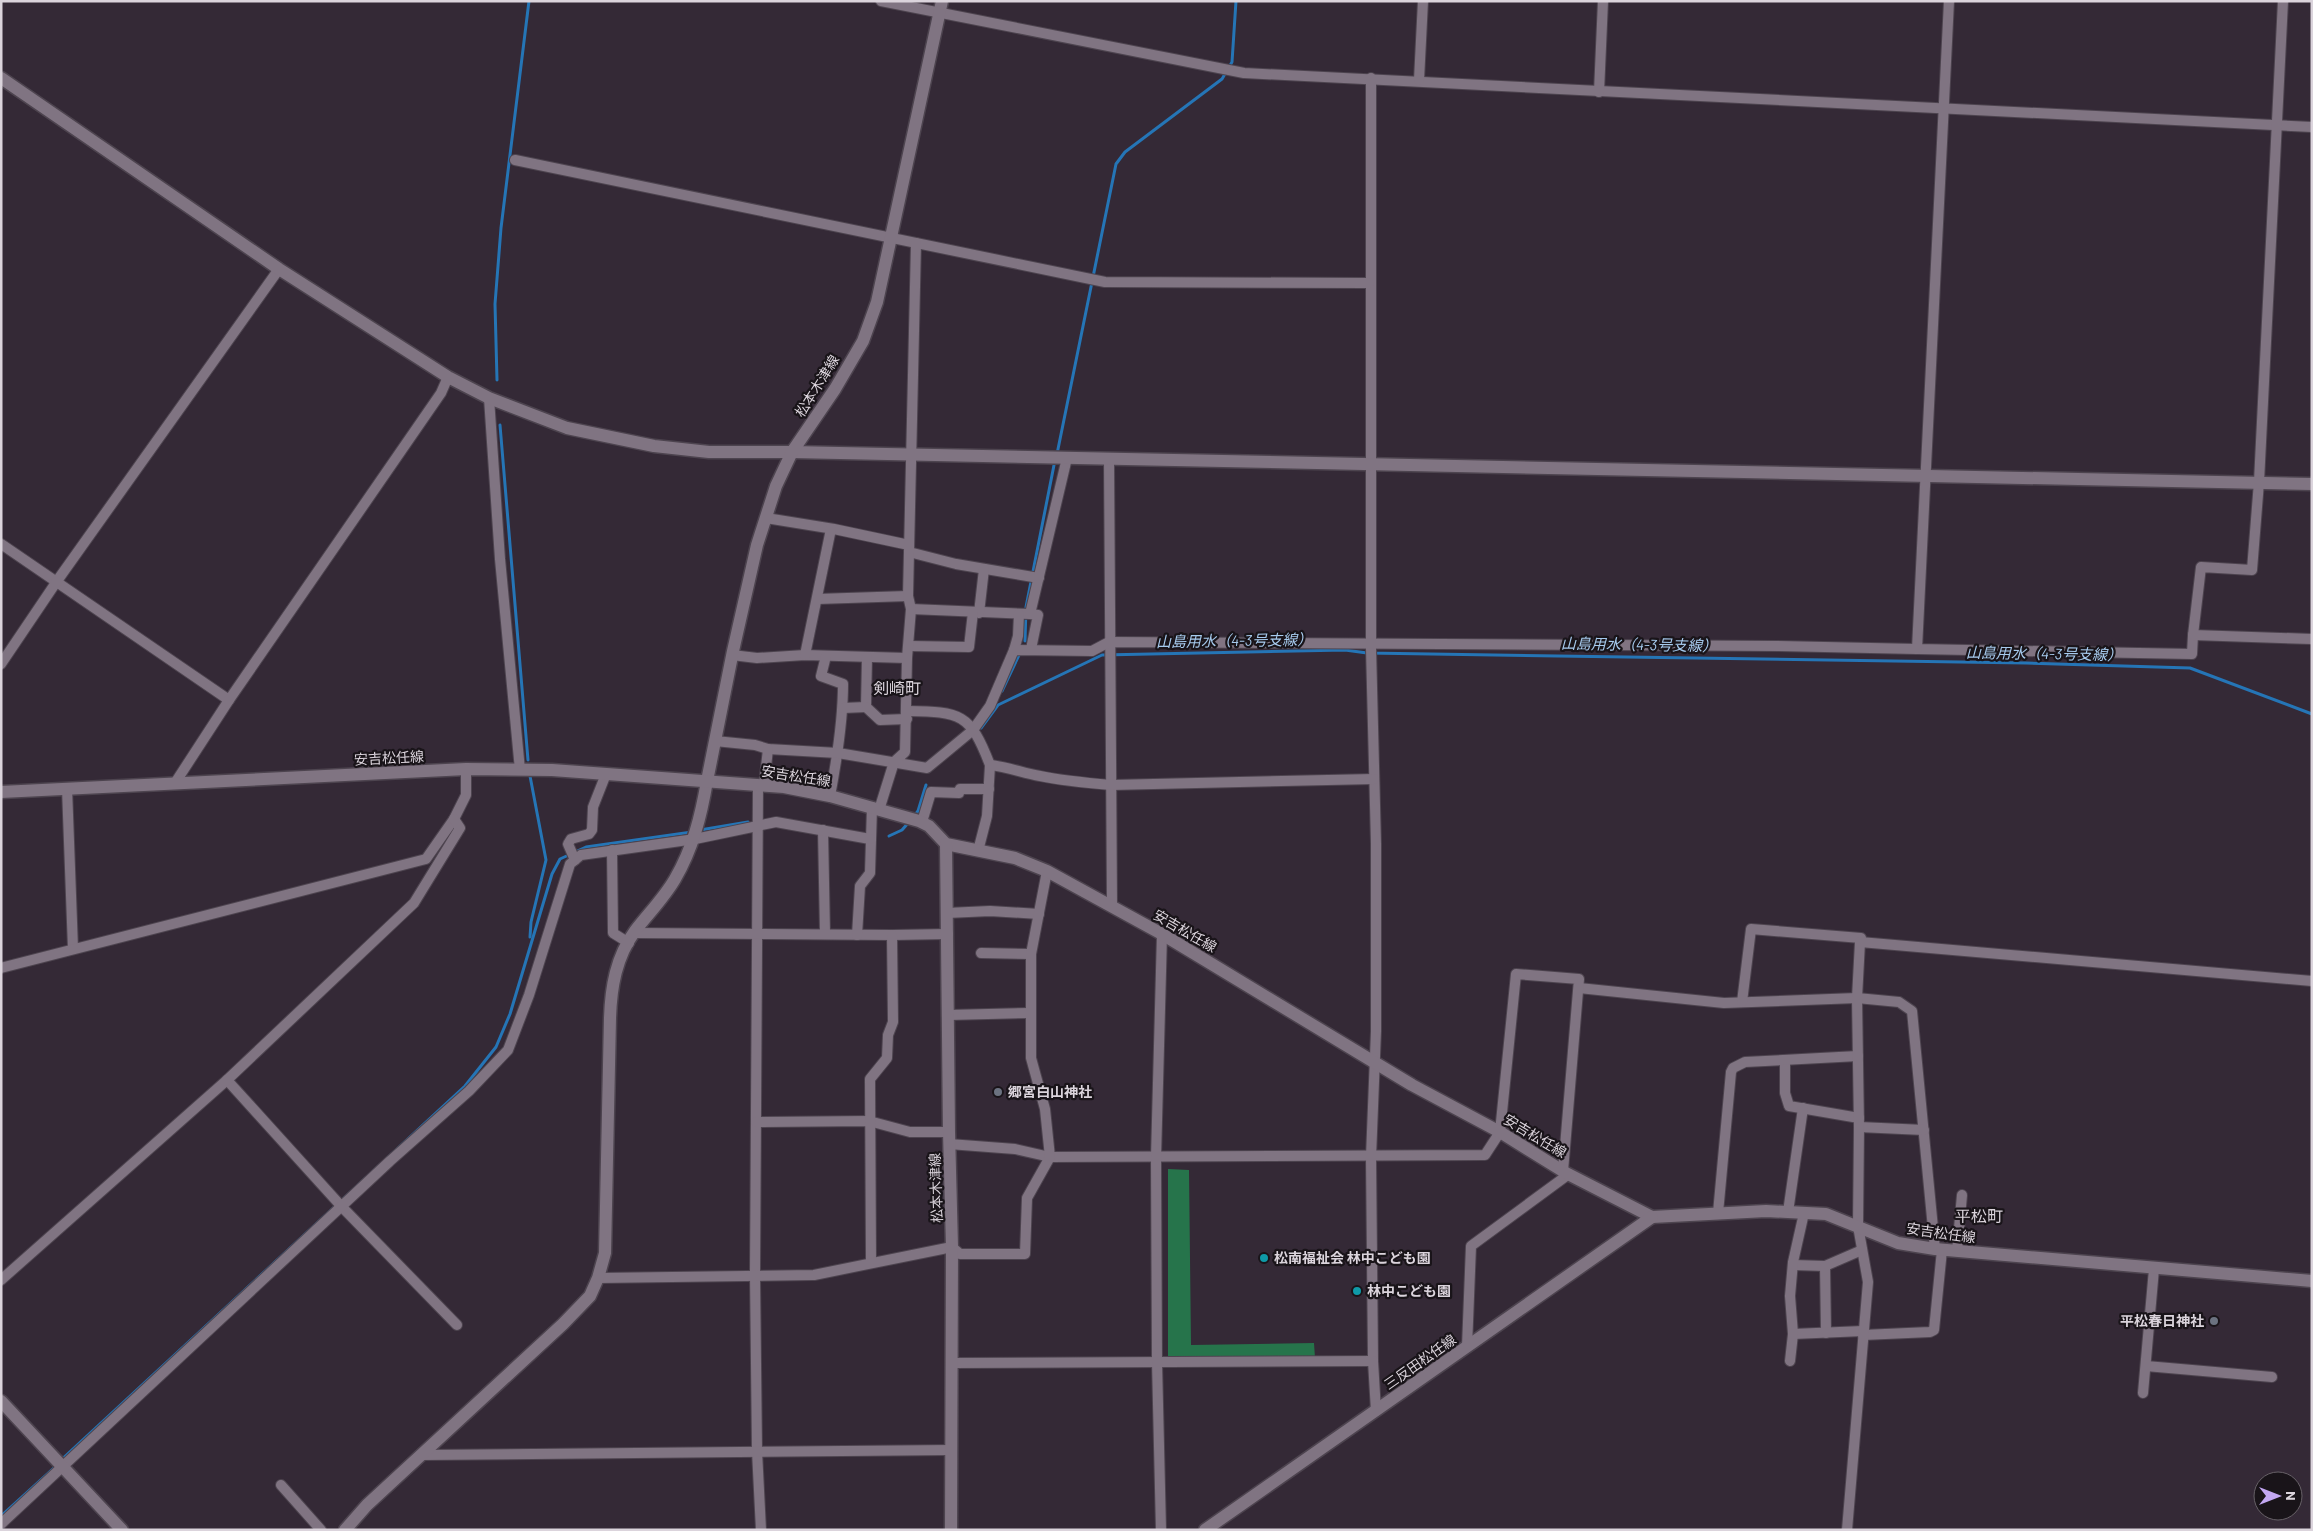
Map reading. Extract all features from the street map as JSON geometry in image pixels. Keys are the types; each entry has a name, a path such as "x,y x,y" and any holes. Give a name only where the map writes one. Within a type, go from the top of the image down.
{"main road":[{"name":"松本木津線","path":"345,1530 368,1505 563,1324 590,1296 598,1278 605,1253 611,990 615,970 631,938 674,881 696,833 732,655 757,545 776,486 792,452 835,389 863,341 877,302 941,6"},
{"path":"1,78 278,269 448,377 489,398 567,428 654,446 709,452 792,452 2312,484"},
{"name":"安吉松任線","path":"1,792 466,769 606,774 761,785 830,796 920,821 929,826 946,844 1015,858 1047,871 1162,934 1412,1085 1500,1132 1566,1172 1652,1216 1788,1212 1826,1214 1898,1243 1938,1249 2312,1281"},
{"name":"松本木津線","path":"946,844 952,1247 951,1530"},
{"name":"三反田松任線","path":"1205,1530 1652,1216"},
{"path":"1,1401 53,1454 122,1530"}],"street":[{"path":"881,1 941,6 1237,71 1419,80 1599,92 2312,127"},
{"path":"1419,80 1423,1"},
{"path":"1599,92 1603,1"},
{"path":"1917,650 1949,1"},
{"path":"1014,650 1092,651 1109,649 1371,645 1768,646 2192,654 2201,567 2252,570 2259,482 2283,1"},
{"path":"1371,78 1369,283 1371,659 1376,1031 1371,1157 1372,1361 1376,1411"},
{"path":"516,160 1093,279 1369,283"},
{"path":"857,935 860,886 870,873 870,839 876,809 894,762 905,752 907,658 911,609 908,596 916,243"},
{"path":"1,664 56,581 278,269"},
{"path":"175,783 436,401 448,377"},
{"path":"489,398 500,559 520,770"},
{"path":"715,741 755,745 768,749 838,753 927,768 973,730 990,706 1014,650 1038,578 1065,458"},
{"path":"1109,459 1112,907"},
{"path":"766,518 831,528 984,569 1038,578"},
{"path":"805,655 831,528"},
{"path":"1,544 230,700"},
{"path":"909,646 969,647 984,569"},
{"path":"817,598 908,596"},
{"path":"911,609 1038,615 1031,649"},
{"path":"2193,635 2312,639"},
{"path":"732,655 757,658 805,655 907,658"},
{"path":"826,656 821,676 843,684 843,708 838,753 830,796"},
{"path":"866,707 867,657"},
{"path":"843,708 866,707 880,720 907,715 946,712 966,721 980,738 990,765 986,816 978,851"},
{"path":"761,1530 757,1451 755,1275 758,934 757,820 768,749"},
{"path":"990,765 1013,768 1039,776 1078,783 1111,785 1374,779"},
{"path":"1,968 426,860 454,819 466,795 466,769"},
{"path":"575,859 568,844 571,839 589,834 592,830 593,807 606,774"},
{"path":"67,788 73,949"},
{"path":"920,821 931,792 959,794 960,789 989,789"},
{"path":"1,1280 227,1080 414,904 460,828 454,819"},
{"path":"1,1524 341,1206 470,1091 508,1050 529,995 570,864 580,855 757,820 870,839"},
{"path":"823,830 825,934"},
{"path":"612,850 614,933 631,938 758,934 948,934"},
{"path":"598,1278 814,1275 952,1247 960,1254 1025,1254 1027,1198 1050,1157 1045,1109 1032,1058 1031,1013 1031,954 1047,871"},
{"path":"947,913 990,911 1039,914"},
{"path":"1742,1002 1751,929 1861,938"},
{"path":"1161,1530 1157,1362 1156,1158 1162,934"},
{"path":"871,1263 870,1079 887,1058 888,1034 893,1022 892,935"},
{"path":"1847,1530 1868,1282 1858,1226 1857,998 1860,942 2312,981"},
{"path":"980,953 1031,954"},
{"path":"756,1122 870,1121 910,1132 1015,1149 1050,1157 1485,1156 1500,1132 1516,974 1579,979 1566,1172 1471,1246 1467,1347"},
{"path":"1579,988 1724,1002 1857,998 1899,1002 1912,1012 1938,1249 1934,1330 1930,1332 1793,1334"},
{"path":"948,1015 1031,1013"},
{"path":"1718,1213 1731,1072 1733,1068 1745,1062 1858,1056"},
{"path":"1785,1060 1785,1093 1789,1106 1859,1122 1924,1130"},
{"path":"227,1080 341,1206 457,1325"},
{"path":"1788,1212 1802,1108"},
{"path":"1957,1251 1962,1195"},
{"path":"1790,1362 1793,1334 1790,1296 1793,1265 1804,1213"},
{"path":"1793,1265 1825,1266 1862,1250"},
{"path":"1825,1266 1826,1333"},
{"path":"2143,1393 2154,1268"},
{"path":"952,1363 1372,1361"},
{"path":"2146,1366 2272,1377"},
{"path":"421,1455 952,1450"},
{"path":"281,1485 320,1530"}],"green space":[{"path":"1168,1169 1189,1170 1191,1345 1314,1343 1315,1358 1168,1358"}],"waterway":[{"path":"497,380 495,304 501,228 529,1"},
{"path":"1057,454 1116,164 1125,152 1222,79 1232,62 1236,1"},
{"path":"500,425 528,760"},
{"path":"1025,641 1026,607 1055,460"},
{"name":"山島用水（4-3号支線）","path":"981,728 998,705 1102,655 1345,650 1367,653 2026,663 2190,668 2312,714"},
{"path":"1002,691 1019,655"},
{"path":"530,776 546,860 531,922 530,937"},
{"path":"915,815 926,785"},
{"path":"700,830 748,822"},
{"path":"889,836 902,830 909,822"},
{"path":"60,1461 465,1086 496,1047 510,1014 552,874 560,859 586,847 692,832"},
{"path":"1,1516 56,1466"}],"place":[{"name":"郷宮白山神社","path":"998,1092"},
{"name":"松南福祉会 林中こども園","path":"1264,1258"},
{"name":"林中こども園","path":"1357,1291"},
{"name":"平松春日神社","path":"2214,1321"}],"district":[{"name":"剣崎町","path":"897,688"},
{"name":"平松町","path":"1979,1216"}]}
